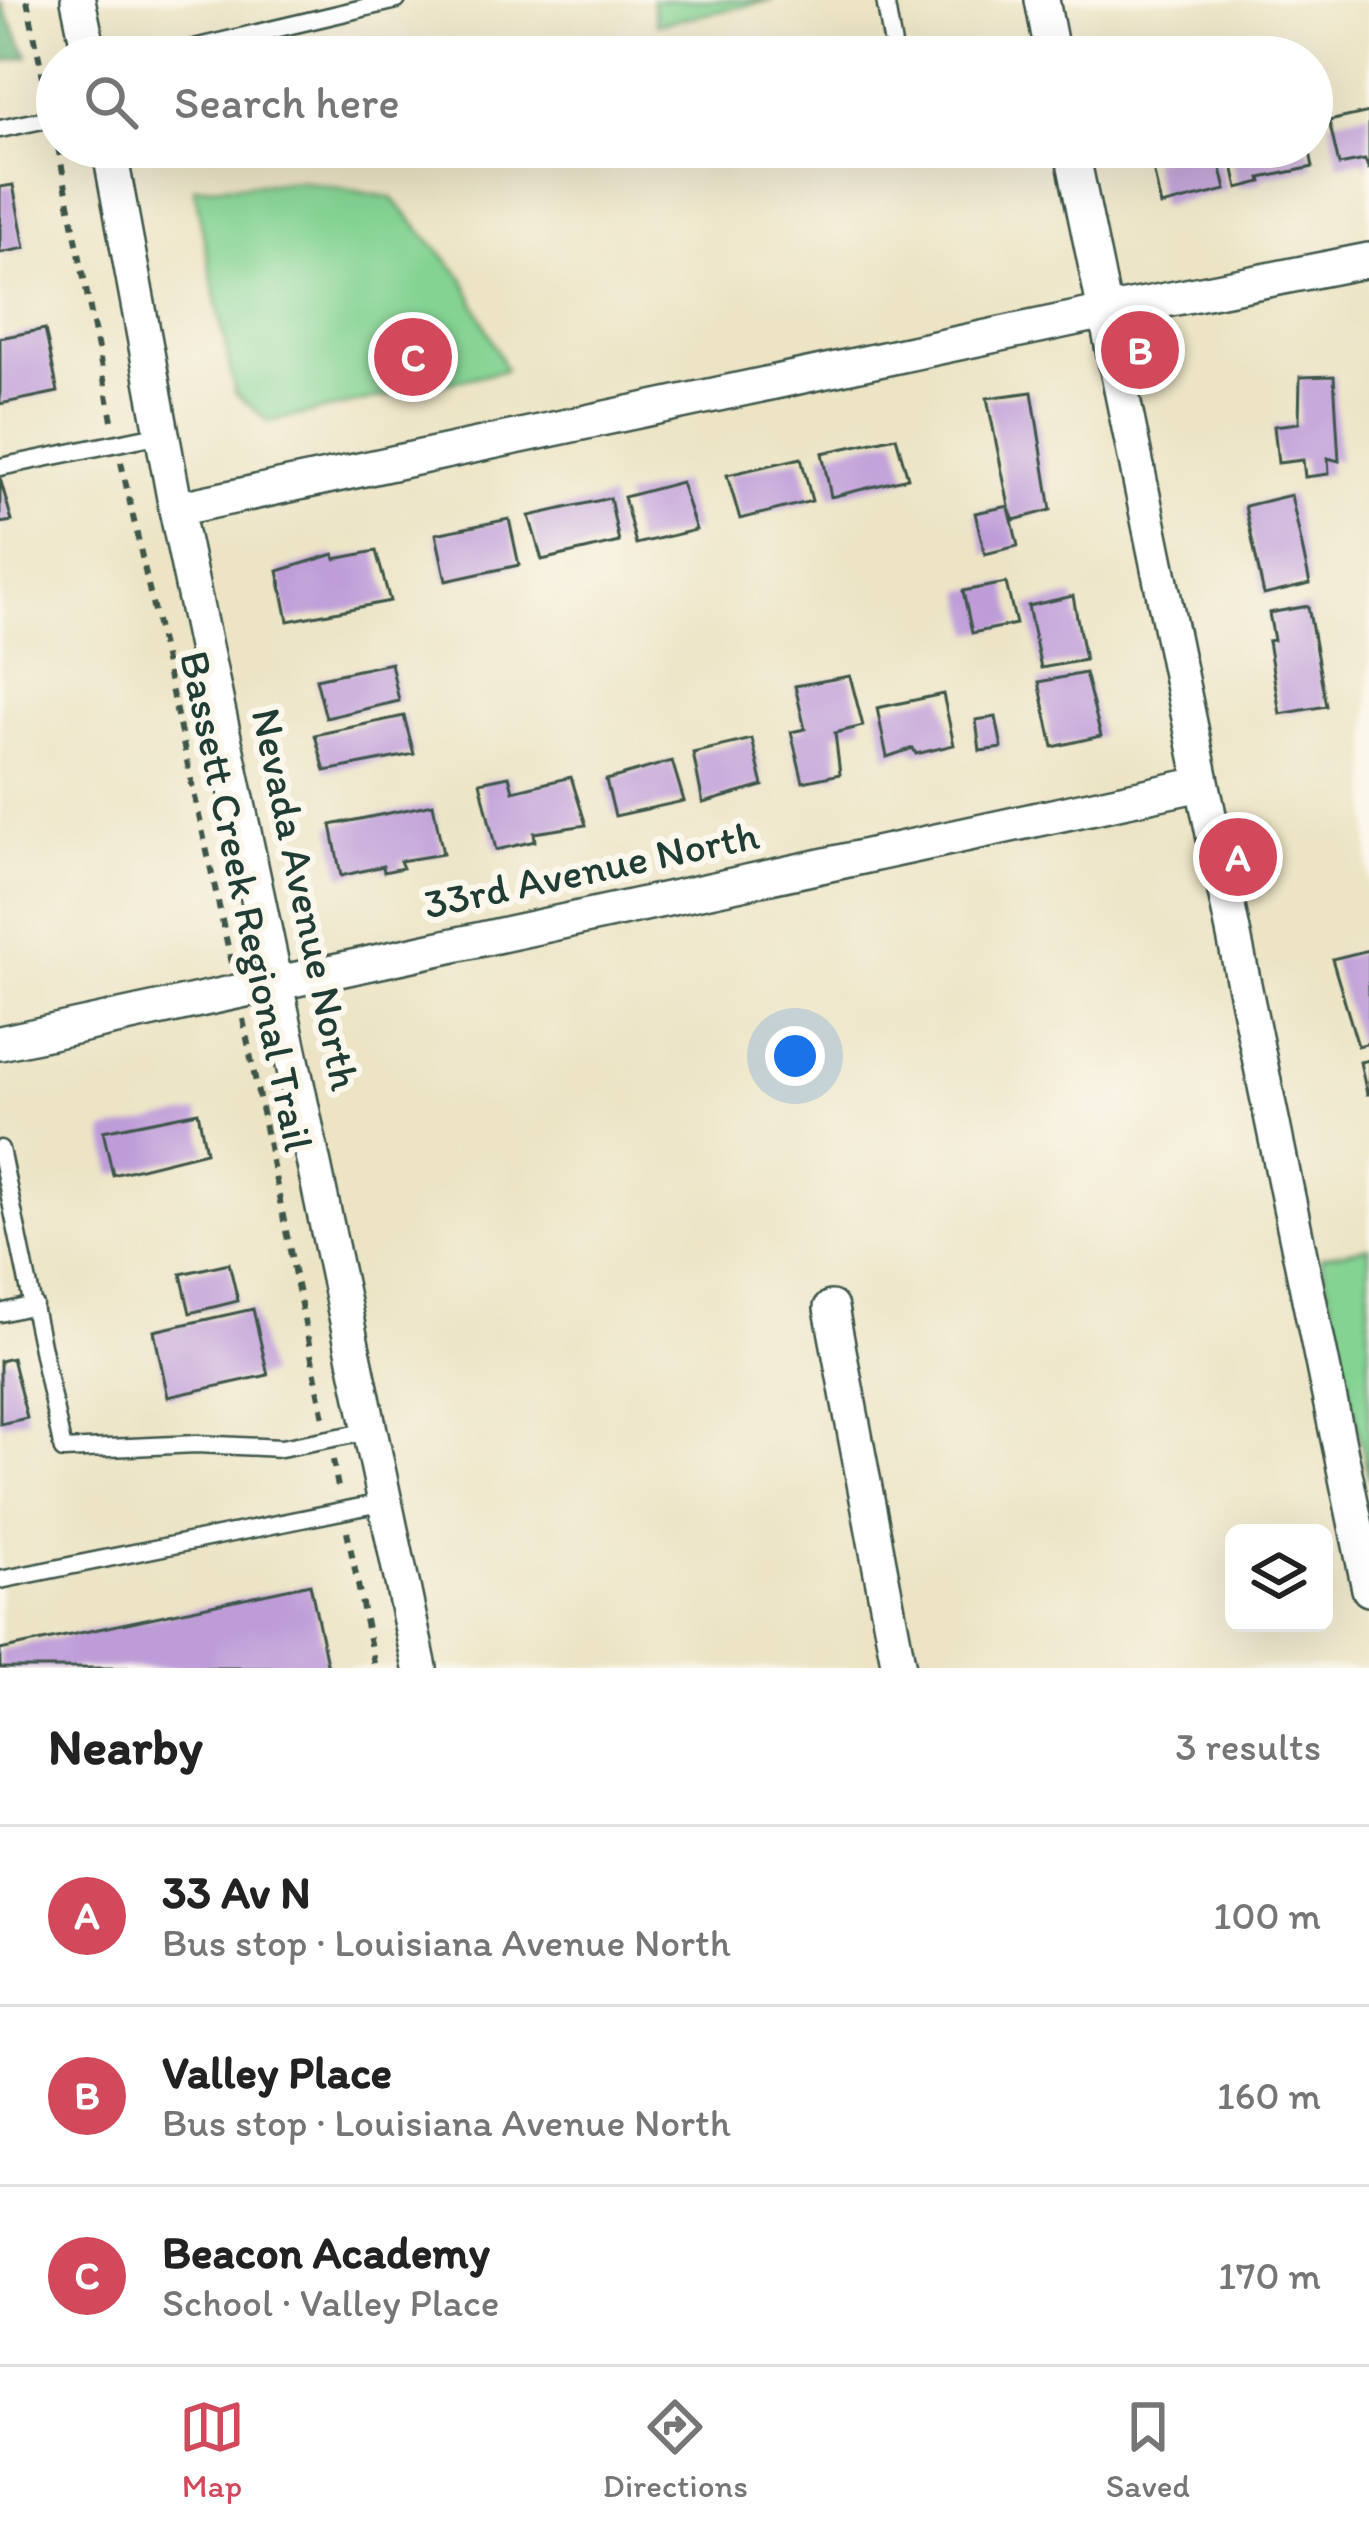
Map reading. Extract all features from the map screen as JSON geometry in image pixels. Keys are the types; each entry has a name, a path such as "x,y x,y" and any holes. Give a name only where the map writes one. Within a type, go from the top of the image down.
{"street":[{"path":"78,0 86,36"},
{"path":"1042,0 1049,36"},
{"name":"Nevada Avenue North","path":"113,168 176,509 420,1668"},
{"path":"1075,168 1369,1589"},
{"path":"176,509 1369,260"},
{"name":"33rd Avenue North","path":"0,1043 1202,784"},
{"path":"831,1308 898,1668"}],"lane":[{"path":"245,36 397,0"},
{"path":"885,0 892,36"},
{"path":"0,129 36,121"},
{"path":"0,467 162,434"},
{"path":"0,1149 63,1450 197,1444 262,1449 371,1431"},
{"path":"0,1313 34,1305"},
{"path":"0,1580 386,1502"}],"path":[{"name":"Bassett Creek Regional Trail","path":"27,0 36,39"},
{"name":"Bassett Creek Regional Trail","path":"61,168 375,1668"}],"green space":[{"path":"652,0 773,0 657,24"},
{"path":"0,1 28,56 0,62"},
{"path":"303,181 392,198 463,278 506,370 269,422 235,393 194,188"},
{"path":"1369,1247 1369,1479 1321,1257"}],"building":[{"path":"1369,112 1369,170 1365,160 1339,165 1333,120"},
{"path":"1153,168 1221,168 1226,190 1161,206"},
{"path":"1234,168 1308,168 1261,178 1262,182 1238,188"},
{"path":"13,185 25,248 0,253 0,187"},
{"path":"45,329 58,392 0,404 0,338"},
{"path":"1334,376 1339,461 1328,458 1329,474 1305,477 1303,460 1278,463 1274,426 1299,423 1300,377"},
{"path":"1032,392 1051,510 1014,520 1009,508 1018,546 985,554 975,513 1009,506 987,398"},
{"path":"896,437 908,478 831,497 822,453"},
{"path":"801,458 812,501 740,519 727,475"},
{"path":"0,478 12,521 0,523"},
{"path":"681,482 696,530 636,544 624,497"},
{"path":"1291,495 1310,584 1264,595 1245,506"},
{"path":"610,498 619,542 542,560 529,516"},
{"path":"509,519 519,565 446,581 436,534"},
{"path":"376,551 390,601 288,621 278,571 334,554 335,559"},
{"path":"1006,583 1016,624 972,633 963,591"},
{"path":"1073,596 1085,660 1041,668 1028,606"},
{"path":"1308,606 1326,706 1280,714 1268,641 1274,640 1269,613"},
{"path":"391,663 399,701 326,718 316,679"},
{"path":"1085,673 1101,736 1053,747 1039,682"},
{"path":"850,676 863,726 835,733 840,774 803,782 791,732 805,729 795,686"},
{"path":"943,694 954,745 916,754 913,748 887,757 877,708"},
{"path":"404,716 414,754 325,771 315,735"},
{"path":"996,717 1002,748 980,751 976,720"},
{"path":"752,739 763,786 703,803 693,753"},
{"path":"672,761 684,801 615,816 606,780"},
{"path":"509,776 513,791 571,777 586,825 534,833 535,841 496,850 480,782"},
{"path":"433,804 443,854 400,861 403,868 384,872 383,866 341,876 331,825"},
{"path":"1369,950 1369,1043 1358,1046 1332,959"},
{"path":"1369,1060 1369,1094 1367,1094 1360,1062"},
{"path":"198,1112 206,1152 113,1175 103,1131"},
{"path":"229,1263 238,1301 190,1313 181,1274"},
{"path":"253,1309 268,1375 168,1397 154,1331"},
{"path":"12,1358 27,1418 0,1424 0,1361"},
{"path":"310,1584 328,1668 0,1668 0,1650"}],"place":[{"name":"Valley Place","path":"1140,350"},
{"name":"Beacon Academy","path":"413,357"},
{"name":"33 Av N","path":"1238,857"}]}
